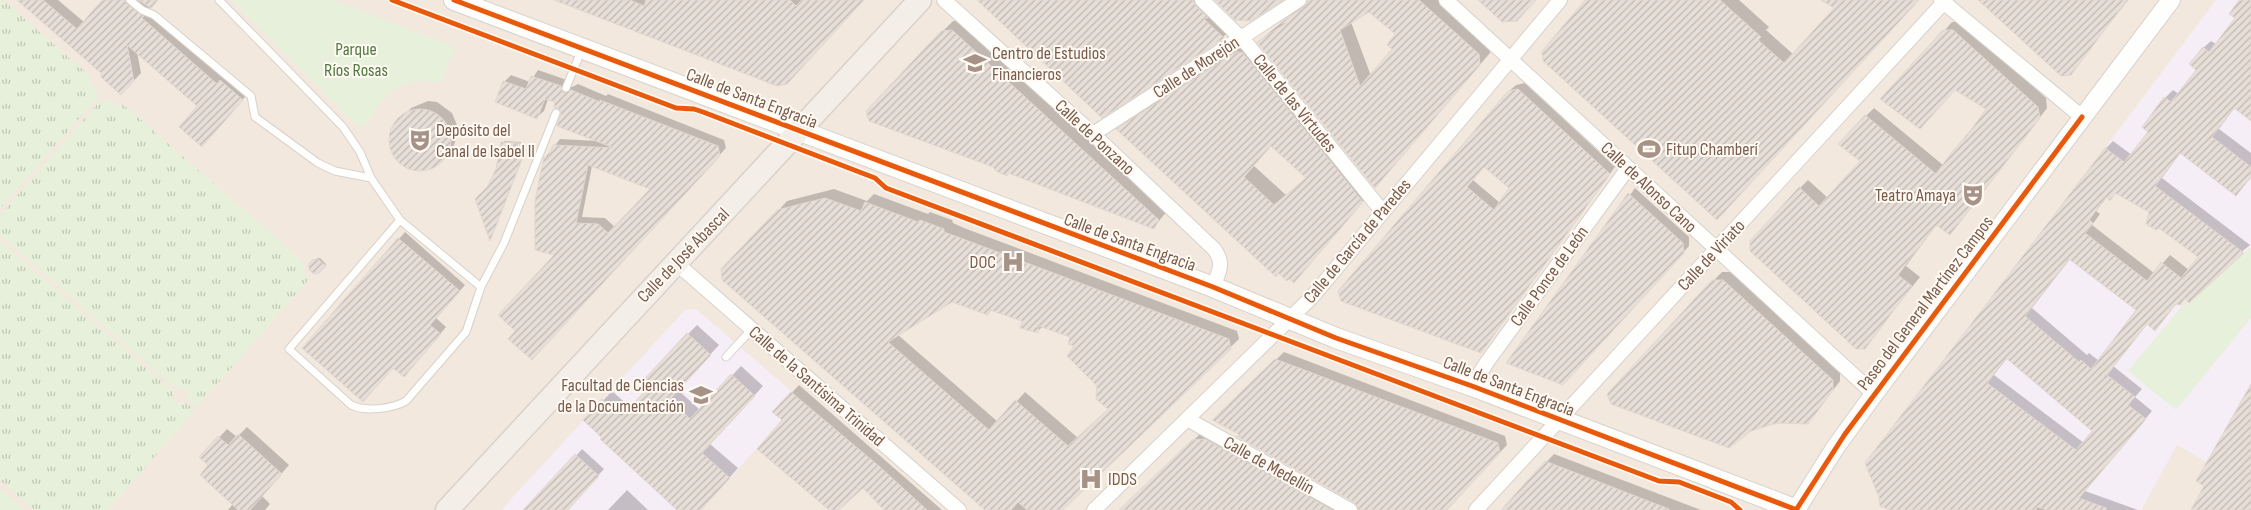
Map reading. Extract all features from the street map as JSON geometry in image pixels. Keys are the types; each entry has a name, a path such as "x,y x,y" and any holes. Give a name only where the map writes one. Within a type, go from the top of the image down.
{"main road":[{"name":"Calle de Santa Engracia","path":"457,0 1213,287 1336,338 1472,386 1797,510"},
{"name":"Calle de José Abascal","path":"447,510 920,0"}],"street":[{"name":"Calle de Ponzano","path":"944,0 1093,134 1214,249 1221,263 1213,287"},
{"name":"Calle de las Virtudes","path":"1202,0 1241,38 1382,211"},
{"name":"Calle de Morejón","path":"1093,134 1299,0"},
{"name":"Calle de Alonso Cano","path":"1446,0 1874,394"},
{"name":"Calle de García de Paredes","path":"1094,510 1312,297 1560,0"},
{"name":"Paseo del General Martínez Campos","path":"1797,510 1835,448 1874,394 2171,0"},
{"path":"1943,1 2082,117"},
{"name":"Calle de Viriato","path":"1476,510 1943,1"},
{"name":"Calle Ponce de León","path":"1472,386 1487,362 1628,168"},
{"name":"Calle de la Santísima Trinidad","path":"676,262 958,510"},
{"name":"Calle de Medellín","path":"1187,419 1350,510"}],"lane":[{"path":"130,0 142,10 154,14 251,96 255,117 318,163 335,171 371,178"},
{"path":"219,0 343,127 360,152 371,178 400,220 481,288"},
{"path":"566,88 582,49"},
{"path":"400,220 289,349 351,405 361,410 400,404 406,401 466,332 481,288 504,243 556,114"},
{"path":"726,357 752,328"}],"shaded area":[{"path":"0,0 2251,0 2251,510 0,510"},
{"path":"2216,0 2251,0 2251,384 2207,462 2177,445 2141,510 2110,510 2101,506 2099,510 1993,453 1916,395 2056,211 2183,308 2244,254 2105,148"},
{"path":"696,309 800,399 702,510 503,510 685,310"}],"green space":[{"path":"0,0 3,0 89,75 89,83 96,89 97,98 0,209"},
{"name":"Parque Ríos Rosas","path":"231,0 333,0 455,47 441,83 414,82 395,89 379,104 365,127 355,124"},
{"path":"108,100 115,106 124,105 302,261 303,272 310,278 197,407 188,399 188,391 183,387 175,388 0,235 0,215 100,101"},
{"path":"0,241 173,391 173,399 178,404 185,402 195,410 108,510 34,510 0,480"},
{"path":"2251,247 2251,318 2176,410 2128,371 2181,307 2183,308"},
{"path":"0,489 24,510 0,510"}],"building":[{"path":"17,0 43,0 77,29 102,0 125,0 127,4 144,16 142,18 217,84 220,80 243,100 202,147 179,127 197,106 127,45 134,81 121,95 101,77 101,73"},
{"path":"138,0 158,0 151,8"},
{"path":"554,0 630,0 644,6 646,0 790,0 796,6 802,0 864,0 787,84 777,86"},
{"path":"977,0 1193,0 1196,6 1208,18 1203,18 1224,38 1102,118"},
{"path":"1215,0 1283,0 1251,21 1235,20"},
{"path":"1308,0 1419,0 1479,54 1480,65 1375,188 1257,42 1286,23 1280,23 1304,7","holes":["1369,12 1395,34 1387,45 1392,49 1360,86 1340,30"]},
{"path":"1478,0 1536,0 1517,21 1502,22"},
{"path":"1585,0 1720,0 1761,37 1758,40 1784,63 1834,8 1821,0 1919,0 1717,220 1543,61 1542,51"},
{"path":"1978,0 2127,0 2071,75 2061,76"},
{"path":"2239,0 2251,0 2251,121 2234,108 2212,137 2251,167 2251,177 2236,196 2180,153 2155,186 2244,253 2189,303 2185,298 2180,305 2176,304 2155,331 2147,324 2107,375 2135,397 2128,405 2146,419 2079,498 2106,508 2106,510 2048,510 2037,507 2036,510 1890,510 1880,506 1879,497 1865,463 2105,148 2124,162 2148,132 2142,127 2164,97 2171,102 2196,70 2189,64 2203,47 2209,52 2235,18 2229,14","holes":["2115,193 2149,212 2146,224 2156,230 2159,228 2198,257 2181,278 2161,262 2147,281 2085,233 2093,223 2089,220 2106,197 2110,201","2069,259 2136,310 2091,369 2081,360 2079,362 2025,316","2006,358 2092,431 2076,450 1987,383"]},
{"path":"952,30 1159,220 1154,229 1008,173 1007,176 996,171 993,167 869,121 866,111 941,31"},
{"path":"1943,30 1953,30 2038,107 2040,118 1950,235 1936,225 1898,275 1912,286 1865,349 1856,349 1750,251 1750,241 1799,187 1819,206 1860,161 1838,144 1865,115 1936,174 1986,109 1955,90 1920,129 1880,99"},
{"path":"1237,51 1242,52 1363,202 1294,283 1289,279 1287,281 1278,273 1276,277 1116,129","holes":["1271,146 1306,178 1274,205 1244,177"]},
{"path":"531,76 561,86 564,93 571,90 718,146 720,156 532,360 508,339 515,331 498,315 554,255 535,250 535,201 544,157 548,158 553,145 614,148 557,126 561,113 558,108 554,108 555,102 545,99 537,119 495,102 503,81 526,89","holes":["588,165 650,189 608,233 598,224 576,223"]},
{"path":"1518,89 1610,174 1481,353 1341,301 1338,291 1508,91","holes":["1484,167 1509,188 1494,210 1467,187"]},
{"name":"Depósito del Canal de Isabel II","path":"420,109 437,114 442,118 446,123 451,140 446,157 442,162 437,166 420,171 403,166 398,162 394,157 389,140 394,123 398,118 403,114"},
{"path":"501,142 520,143 518,149 525,151 490,241 475,199 488,186 496,169"},
{"path":"1628,193 1683,243 1684,253 1563,385 1506,363"},
{"path":"825,198 861,211 865,202 918,222 920,220 944,229 944,232 1229,339 1231,349 1063,510 1027,510 1018,502 1011,510 985,510 722,280 721,269 777,210","holes":["952,302 988,315 990,310 1022,321 1020,328 1038,333 1039,326 1070,337 1068,344 1074,346 1067,356 1097,386 1096,399 1108,409 1068,446 1015,400 989,430 888,342"]},
{"path":"398,238 460,291 430,325 441,334 404,377 393,368 363,402 302,348"},
{"path":"318,259 326,266 319,273 314,274 309,270 309,264 312,260"},
{"path":"1712,280 1723,280 1833,380 1833,390 1808,424 1779,423 1770,425 1751,431 1729,448 1611,404 1607,394"},
{"path":"687,333 711,355 670,399 690,419 731,374 755,396 702,453 730,478 701,510 677,510 600,439 602,438 583,420 602,399 621,417 643,393 637,387"},
{"path":"1275,359 1498,443 1500,453 1447,510 1359,510 1354,502 1236,436 1242,436 1212,420"},
{"path":"2251,384 2251,510 2191,510 2204,486 2196,481"},
{"path":"791,392 880,467 927,510 884,510 863,488 839,510 829,510 757,449 782,420 772,412"},
{"path":"238,434 282,474 250,510 238,510 200,475 208,465 199,457 218,436 228,445"},
{"path":"1205,439 1332,510 1119,510 1192,440"},
{"path":"575,454 599,476 568,510 523,510"},
{"path":"1545,461 1669,509 1669,510 1501,510"}],"cycle path":[{"path":"392,0 676,108 694,109 703,112 875,178 886,188 1659,481 1679,482 1731,502 1740,510"},
{"path":"454,0 1213,287 1336,338 1472,386 1797,510"},
{"path":"1796,510 1845,434 2082,117"}],"place":[{"name":"Centro de Estudios Financieros","path":"975,63"},
{"name":"Depósito del Canal de Isabel II","path":"420,140"},
{"name":"Fitup Chamberí","path":"1649,149"},
{"name":"Teatro Amaya","path":"1973,195"},
{"name":"DOC","path":"1013,262"},
{"name":"Facultad de Ciencias de la Documentación","path":"701,395"},
{"name":"IDDS","path":"1091,479"}]}
